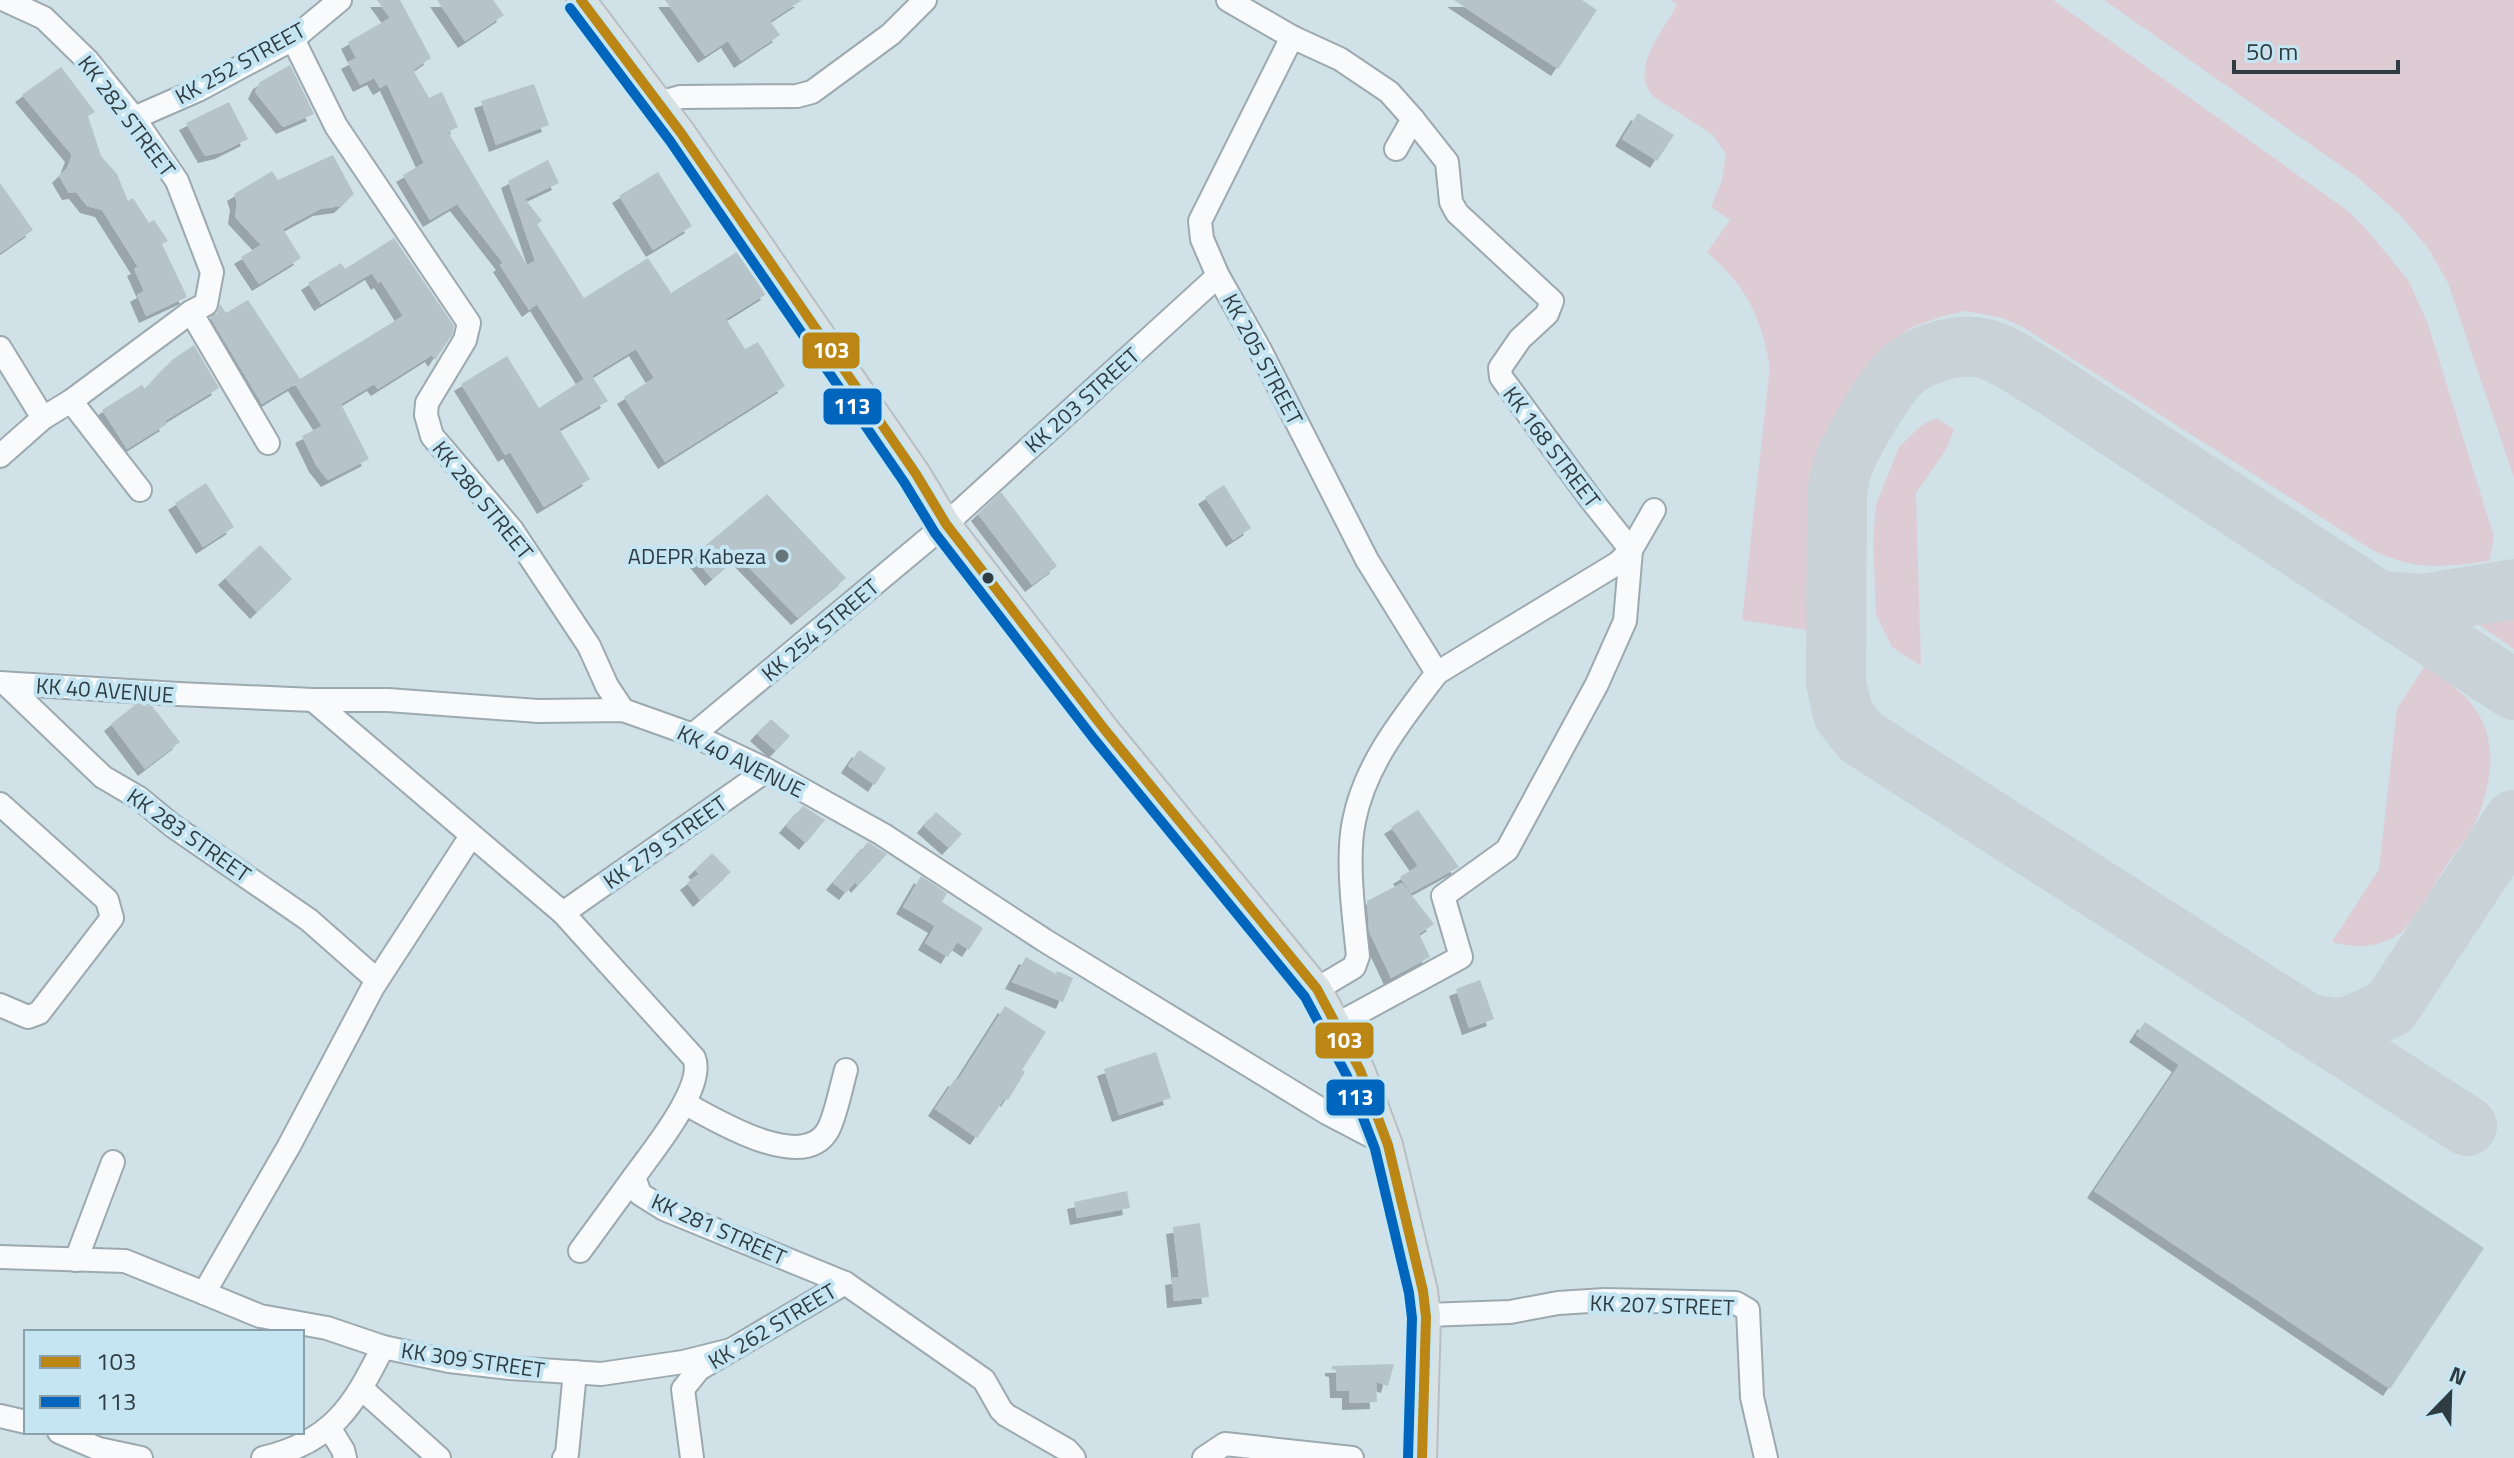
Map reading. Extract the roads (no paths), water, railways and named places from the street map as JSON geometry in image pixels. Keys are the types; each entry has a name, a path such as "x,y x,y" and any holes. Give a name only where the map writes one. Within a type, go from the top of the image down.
{"main road":[{"path":"581,0 659,103 916,474 946,524 1105,730 1317,989 1360,1070 1388,1145 1421,1282 1426,1315 1422,1458"}],"street":[{"name":"KK 282 STREET","path":"0,456 43,418 206,304 212,272 177,181 134,118 87,60 44,18 5,0"},
{"name":"KK 252 STREET","path":"134,118 198,90 293,39 340,0"},
{"path":"659,103 680,97 797,96 812,92 891,34 925,0"},
{"path":"1228,0 1292,37 1340,59 1389,92 1413,119 1396,149"},
{"name":"KK 205 STREET","path":"1292,37 1200,221 1202,239 1218,276 1260,350 1367,560 1437,673"},
{"name":"KK 280 STREET","path":"293,39 336,126 469,323 465,340 427,403 426,415 432,436 512,530 589,646 607,686 623,710"},
{"name":"KK 168 STREET","path":"1413,119 1447,162 1451,202 1457,213 1552,301 1547,314 1520,339 1500,368 1501,377 1631,550"},
{"name":"KK 203 STREET","path":"946,524 1218,276"},
{"path":"191,312 268,443"},
{"path":"0,348 43,418"},
{"path":"71,401 140,490"},
{"path":"1317,989 1354,967 1358,956 1351,845 1353,822 1361,796 1388,738 1437,673 1602,575 1631,550 1654,510"},
{"name":"KK 254 STREET","path":"693,735 946,524"},
{"path":"1336,1025 1461,957 1443,896 1507,850 1597,684 1625,621 1631,550"},
{"name":"KK 40 AVENUE","path":"3,683 313,700 388,700 538,711 623,710 693,735 767,770 882,834 1044,940 1327,1113 1388,1145"},
{"name":"KK 283 STREET","path":"3,683 103,777 139,798 173,826 309,920 377,980"},
{"name":"KK 281 STREET","path":"313,700 563,913 694,1058 697,1065 686,1104 634,1177 640,1194 664,1209 845,1283 984,1380 1001,1410 1067,1450 1074,1458"},
{"name":"KK 279 STREET","path":"563,913 767,770"},
{"path":"0,804 107,900 112,918 39,1013 28,1017 0,1005"},
{"path":"204,1293 289,1146 377,980 471,836"},
{"path":"686,1104 741,1134 790,1147 815,1144 828,1130 846,1070"},
{"path":"76,1260 113,1162"},
{"path":"580,1251 634,1177"},
{"path":"0,1257 125,1261 260,1316 327,1328 383,1347"},
{"name":"KK 262 STREET","path":"692,1458 683,1389 699,1369 845,1283"},
{"name":"KK 207 STREET","path":"1426,1315 1510,1312 1558,1303 1605,1300 1736,1303 1748,1310 1752,1397 1766,1458"},
{"name":"KK 309 STREET","path":"263,1458 291,1451 330,1429 362,1389 383,1347 449,1361 601,1374 683,1362 731,1350"},
{"path":"564,1458 567,1454 575,1372"},
{"path":"362,1389 439,1458"},
{"path":"0,1416 24,1422"},
{"path":"330,1429 345,1458"},
{"path":"64,1434 99,1449 141,1458"},
{"path":"1204,1458 1225,1444 1352,1458"}],"place":[{"name":"ADEPR Kabeza","path":"782,556"}]}
